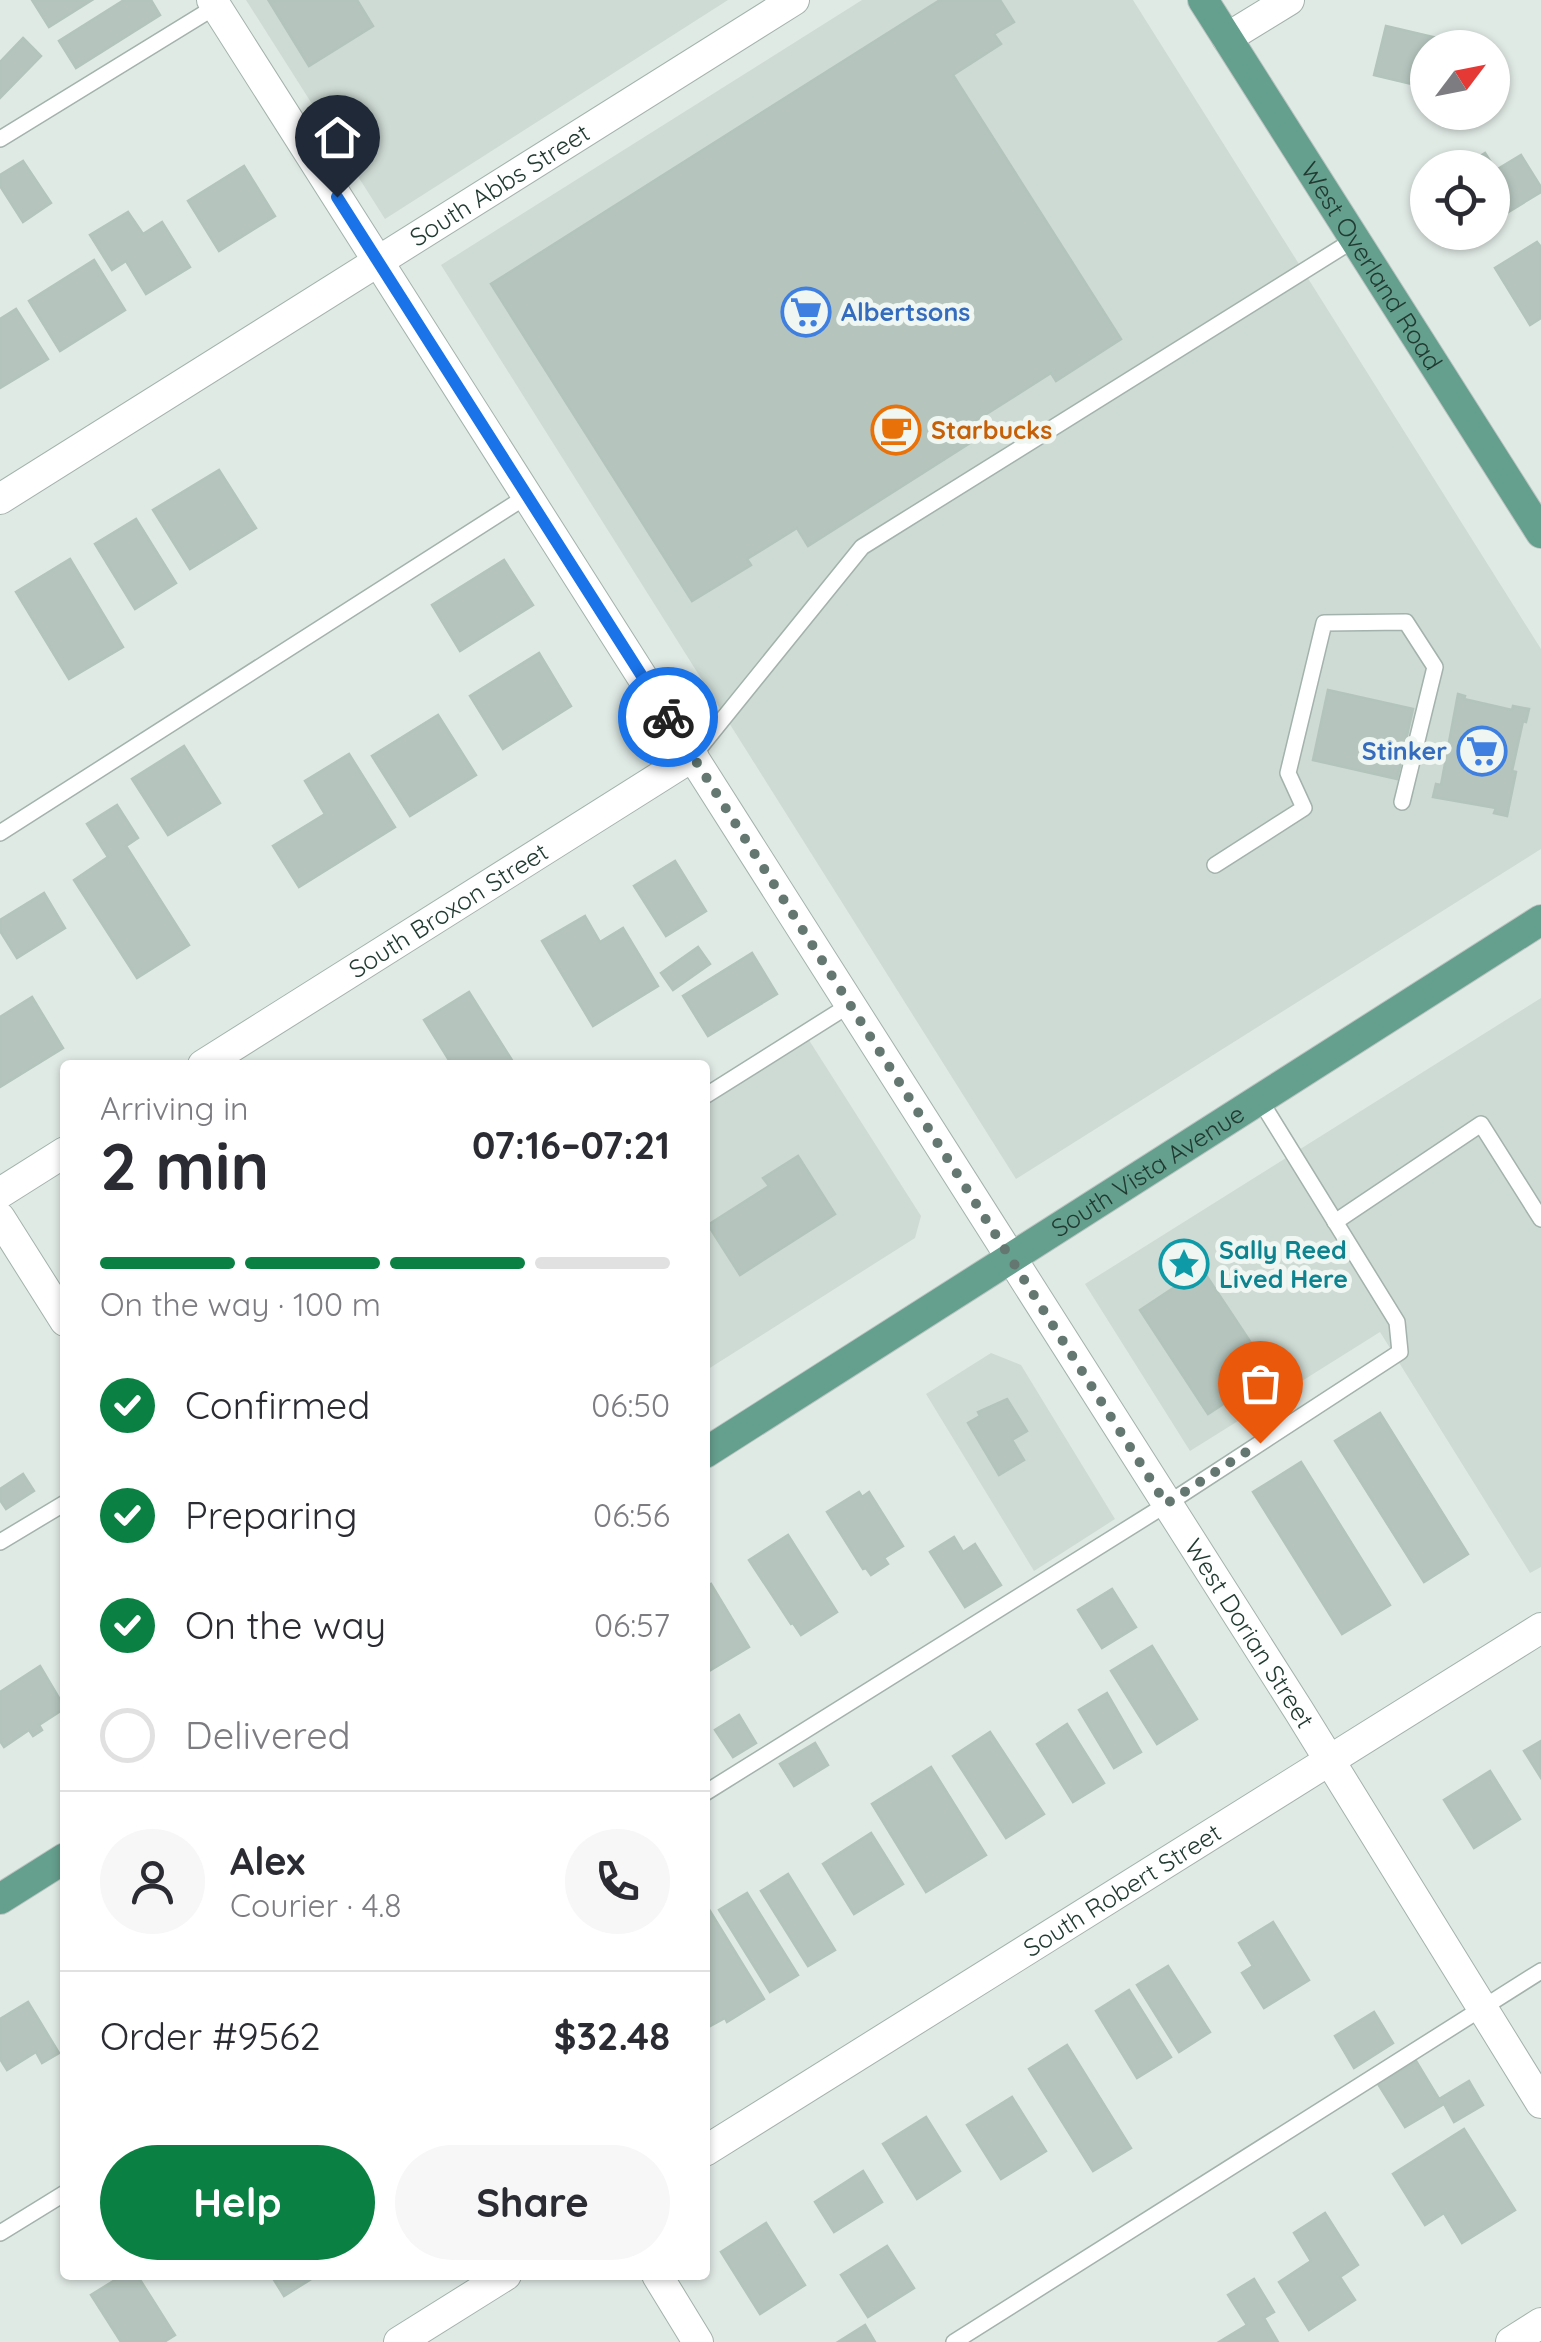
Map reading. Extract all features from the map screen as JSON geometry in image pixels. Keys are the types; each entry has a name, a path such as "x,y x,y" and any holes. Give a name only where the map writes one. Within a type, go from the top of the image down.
{"main road":[{"name":"West Overland Road","path":"1204,0 1541,534"},
{"path":"1496,462 1541,486"},
{"name":"South Vista Avenue","path":"710,1451 1541,920"},
{"path":"0,1899 60,1862"}],"street":[{"name":"South Abbs Street","path":"0,498 794,0"},
{"path":"1227,38 1288,0"},
{"name":"West Dorian Street","path":"218,2 378,261 1329,1760 1541,2103"},
{"name":"South Broxon Street","path":"211,1060 692,756"},
{"path":"0,1193 60,1155"},
{"path":"0,1218 60,1313"},
{"name":"South Robert Street","path":"710,2148 1541,1628"},
{"path":"399,2342 498,2280"},
{"path":"660,2280 698,2342"},
{"path":"1511,2342 1541,2323"}],"lane":[{"path":"0,139 218,2"},
{"path":"692,756 862,547 1356,239"},
{"path":"0,833 527,496"},
{"path":"1215,864 1304,808 1288,774 1324,623 1406,622 1436,667 1402,802"},
{"path":"710,1093 851,1004"},
{"path":"710,1790 1400,1352 1397,1322 1260,1100"},
{"path":"1336,1222 1481,1124 1541,1219"},
{"path":"0,1542 60,1506"},
{"path":"954,2342 1541,1971"},
{"path":"0,2233 60,2195"}],"shaded area":[{"path":"246,0 728,0 385,219"},
{"path":"862,0 1133,0 1541,649 1541,849 1016,1179 441,265"},
{"path":"1541,998 1541,1567 1530,1573 1380,1332 1190,1451 1085,1284"},
{"path":"807,1037 921,1216 915,1238 710,1368 710,1097"},
{"path":"991,1353 1021,1365 1115,1519 1034,1571 926,1394"}],"building":[{"path":"32,0 92,0 49,27"},
{"path":"124,0 151,0 160,15 76,68 59,41"},
{"path":"357,0 373,26 309,66 269,1"},
{"name":"Albertsons","path":"940,0 1000,0 1014,22 994,34 1001,44 953,75 1121,339 1056,381 1051,373 969,425 978,438 808,546 797,528 747,559 751,565 692,601 491,284"},
{"path":"1386,26 1410,32 1410,84 1374,75"},
{"path":"23,38 41,56 0,98 0,62"},
{"path":"1521,155 1541,192 1510,211 1510,162"},
{"path":"23,161 51,203 23,222 0,186 0,175"},
{"path":"244,166 275,216 219,251 188,201"},
{"path":"128,212 143,234 162,222 190,267 146,294 126,261 112,270 90,235"},
{"path":"1537,242 1541,247 1541,318 1530,325 1495,268"},
{"path":"94,260 125,310 60,351 29,301"},
{"path":"16,309 48,359 0,388 0,319"},
{"path":"219,470 256,528 190,569 153,510"},
{"path":"136,519 176,583 135,609 95,544"},
{"path":"70,559 123,647 69,679 16,592"},
{"path":"504,560 533,605 460,651 432,605"},
{"path":"539,653 571,706 503,749 470,696"},
{"path":"1328,690 1413,709 1397,779 1313,760"},
{"name":"Stinker","path":"1458,694 1464,699 1512,710 1513,706 1529,709 1512,771 1516,772 1507,816 1494,813 1496,808 1433,797 1436,784 1441,785"},
{"path":"438,715 476,775 410,816 372,756"},
{"path":"184,746 220,803 168,835 132,779"},
{"path":"349,754 395,827 299,887 273,846 325,814 305,781"},
{"path":"117,805 138,838 126,846 189,945 137,978 74,880 108,857 87,824"},
{"path":"675,861 706,911 666,936 634,886"},
{"path":"44,893 65,928 17,958 0,931 0,920"},
{"path":"585,916 600,942 623,928 658,986 593,1026 542,941"},
{"path":"698,947 710,964 673,990 661,973"},
{"path":"752,953 777,994 708,1036 683,996"},
{"path":"469,992 512,1060 449,1060 424,1020"},
{"path":"32,997 63,1048 0,1087 0,1017"},
{"path":"798,1156 835,1214 740,1275 710,1224 769,1186 763,1178"},
{"path":"1202,1269 1271,1373 1208,1414 1140,1310"},
{"path":"1007,1399 1027,1431 1012,1440 1024,1460 999,1475 968,1423 980,1416 978,1412"},
{"path":"1380,1413 1468,1554 1424,1582 1335,1441"},
{"path":"1301,1462 1390,1605 1342,1634 1253,1492"},
{"path":"23,1474 34,1491 6,1509 0,1500 0,1489"},
{"path":"859,1492 862,1497 869,1492 903,1546 884,1558 888,1564 871,1575 863,1569 827,1512"},
{"path":"788,1535 837,1612 801,1635 749,1560"},
{"path":"954,1537 963,1552 975,1544 1001,1585 965,1607 930,1552"},
{"path":"710,1584 749,1647 710,1670"},
{"path":"1112,1589 1136,1627 1102,1648 1078,1610"},
{"path":"1152,1646 1197,1719 1157,1744 1111,1671"},
{"path":"40,1666 60,1700 60,1711 39,1725 42,1730 33,1736 29,1730 4,1747 0,1741 0,1692"},
{"path":"1107,1693 1141,1752 1114,1768 1079,1710"},
{"path":"739,1715 756,1743 733,1757 715,1730"},
{"path":"1067,1724 1104,1783 1073,1802 1037,1744"},
{"path":"990,1732 1044,1814 1006,1838 953,1756"},
{"path":"1541,1741 1541,1778 1524,1751"},
{"path":"815,1743 828,1765 794,1786 780,1764"},
{"path":"931,1767 986,1855 926,1892 872,1804"},
{"path":"1490,1771 1520,1819 1474,1848 1444,1800"},
{"path":"871,1833 903,1884 854,1914 823,1864"},
{"path":"788,1874 835,1950 808,1966 761,1891"},
{"path":"747,1893 798,1975 770,1992 719,1910"},
{"path":"710,1911 764,1999 727,2022 725,2018 710,2026"},
{"path":"1273,1922 1309,1980 1264,2008 1242,1973 1253,1966 1239,1943"},
{"path":"1168,1966 1210,2032 1179,2052 1137,1985"},
{"path":"1129,1990 1171,2057 1137,2078 1096,2011"},
{"path":"28,2002 59,2053 42,2063 36,2052 7,2070 0,2059 0,2019"},
{"path":"1374,2012 1393,2043 1354,2068 1335,2036"},
{"path":"1067,2045 1131,2148 1093,2171 1029,2069"},
{"path":"1416,2061 1439,2099 1469,2081 1483,2105 1454,2122 1444,2104 1405,2127 1378,2084"},
{"path":"1012,2097 1046,2151 1001,2179 967,2125"},
{"path":"926,2117 960,2171 917,2199 883,2144"},
{"path":"1464,2129 1515,2210 1462,2243 1444,2213 1425,2225 1393,2174"},
{"path":"863,2171 882,2202 834,2232 815,2202"},
{"path":"1325,2213 1358,2265 1340,2277 1355,2300 1309,2330 1279,2282 1311,2261 1294,2233"},
{"path":"766,2223 805,2285 760,2314 721,2252"},
{"path":"887,2246 914,2288 868,2317 841,2275"},
{"path":"1254,2279 1274,2312 1264,2318 1278,2342 1219,2342 1247,2325 1228,2295"},
{"path":"115,2280 140,2280 175,2335 164,2342 121,2342 91,2295"},
{"path":"274,2280 310,2280 284,2296"},
{"path":"865,2325 875,2342 838,2342"}],"way so far":[{"path":"668,717 1166,1504 1260,1443"}],"place":[{"name":"Albertsons","path":"806,312"},
{"name":"Starbucks","path":"896,430"},
{"name":"Stinker","path":"1482,751"},
{"name":"Sally Reed Lived Here","path":"1184,1264"}],"route":[{"path":"337,197 668,717"}]}
